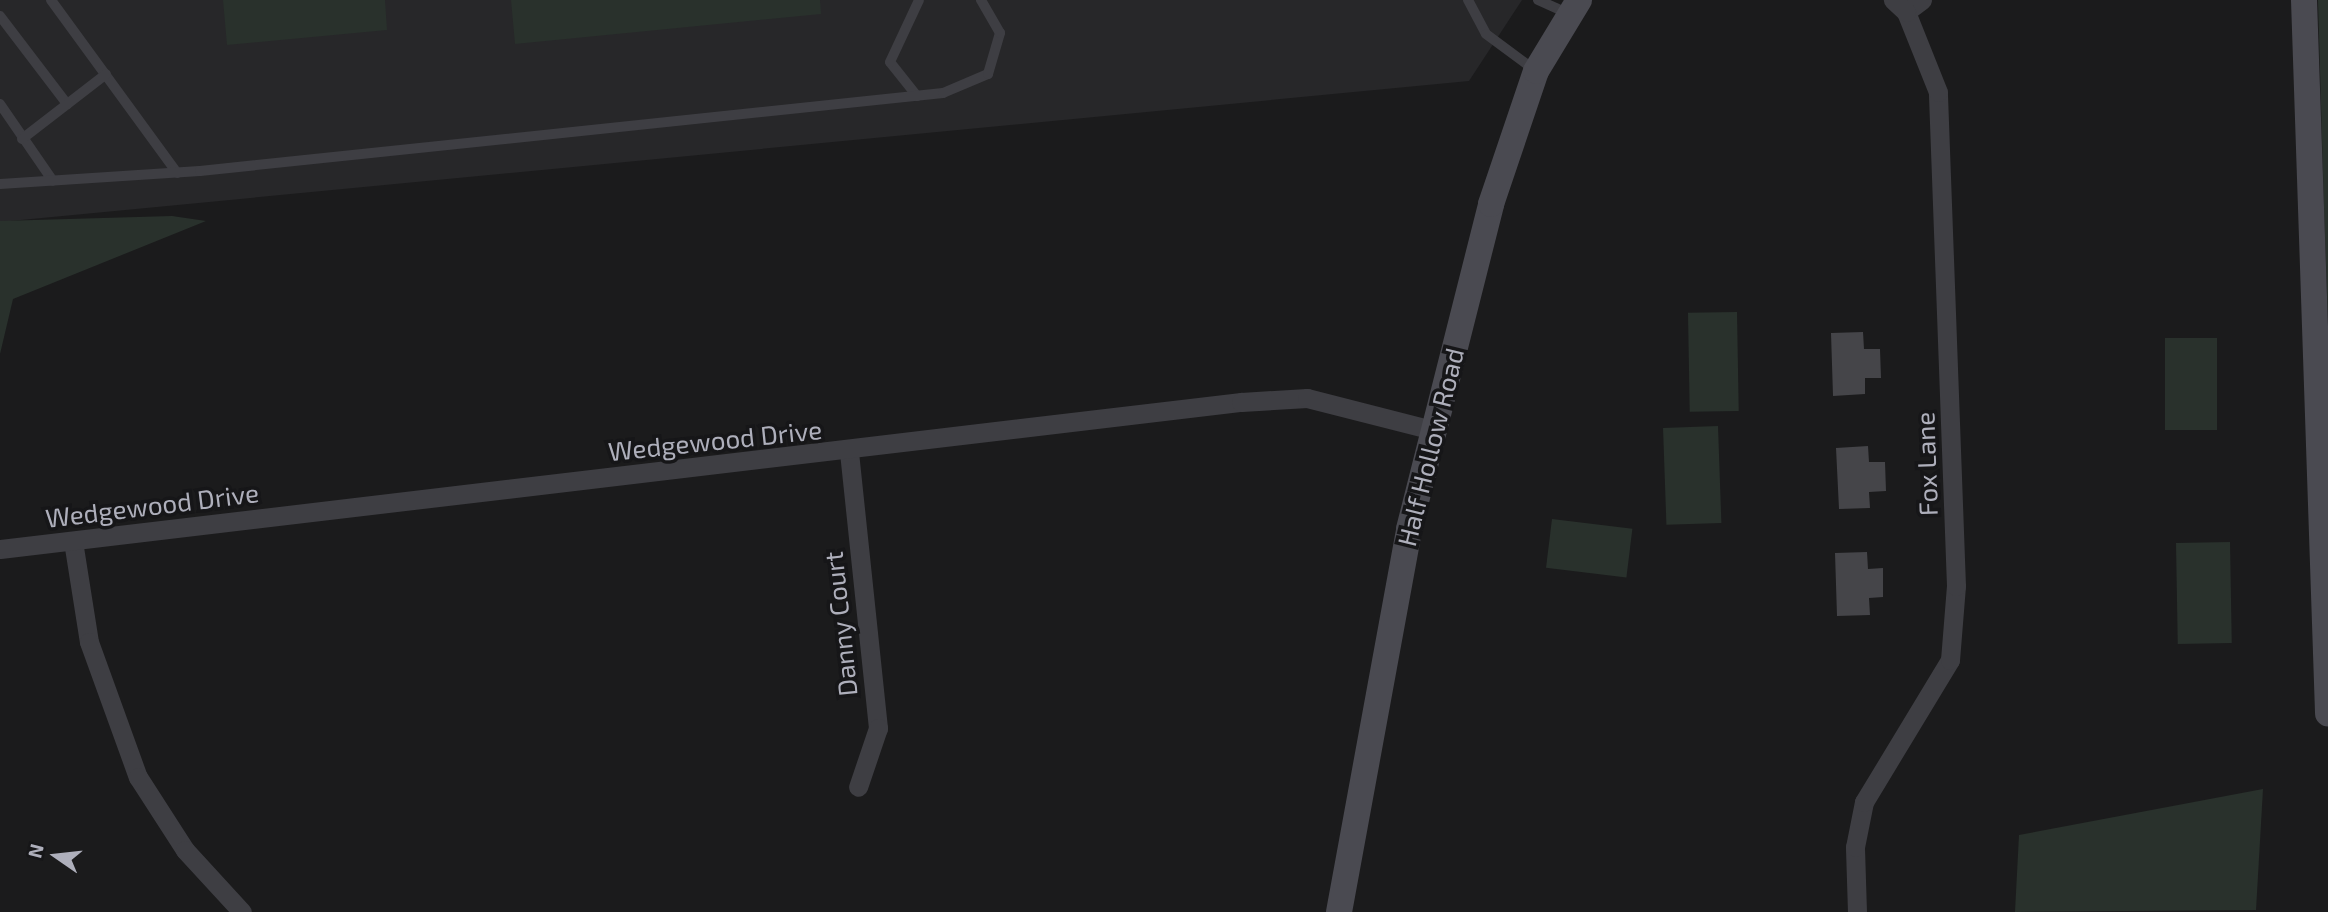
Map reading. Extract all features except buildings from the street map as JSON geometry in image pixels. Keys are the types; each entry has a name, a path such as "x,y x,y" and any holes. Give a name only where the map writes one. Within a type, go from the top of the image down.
{"street":[{"path":"2304,0 2328,713"},
{"name":"Fox Lane","path":"1857,912 1855,846 1864,802 1950,660 1956,586 1938,92 1907,4"},
{"name":"Half Hollow Road","path":"1339,912 1383,655 1433,430 1491,204 1535,71 1574,7"},
{"name":"Wedgewood Drive","path":"0,549 1307,398 1433,430"},
{"name":"Danny Court","path":"849,452 878,727 858,787"},
{"path":"73,541 89,642 128,754 185,850 242,912"}],"lane":[{"path":"51,0 177,173"},
{"path":"917,96 890,62 919,0"},
{"path":"0,184 177,173 943,93 988,75 1000,33 981,0"},
{"path":"1468,0 1486,34 1535,71"},
{"path":"1538,0 1574,7"},
{"path":"0,16 67,104"},
{"path":"22,139 106,74"},
{"path":"0,106 53,181"}],"shaded area":[{"path":"0,0 1522,0 1469,81 0,222"},
{"path":"223,0 385,0 387,30 227,45"},
{"path":"511,0 820,0 821,14 515,44"},
{"path":"2318,0 2328,0 2328,320 2324,208"},
{"path":"172,216 206,221 13,299 0,354 0,221"},
{"path":"1737,312 1739,411 1690,412 1688,313"},
{"path":"2165,338 2217,338 2217,430 2165,430"},
{"path":"1718,426 1721,523 1666,525 1663,428"},
{"path":"1552,519 1632,529 1626,578 1546,568"},
{"path":"2230,542 2232,643 2178,644 2176,543"},
{"path":"2263,789 2256,910 2015,912 2019,835"}]}
